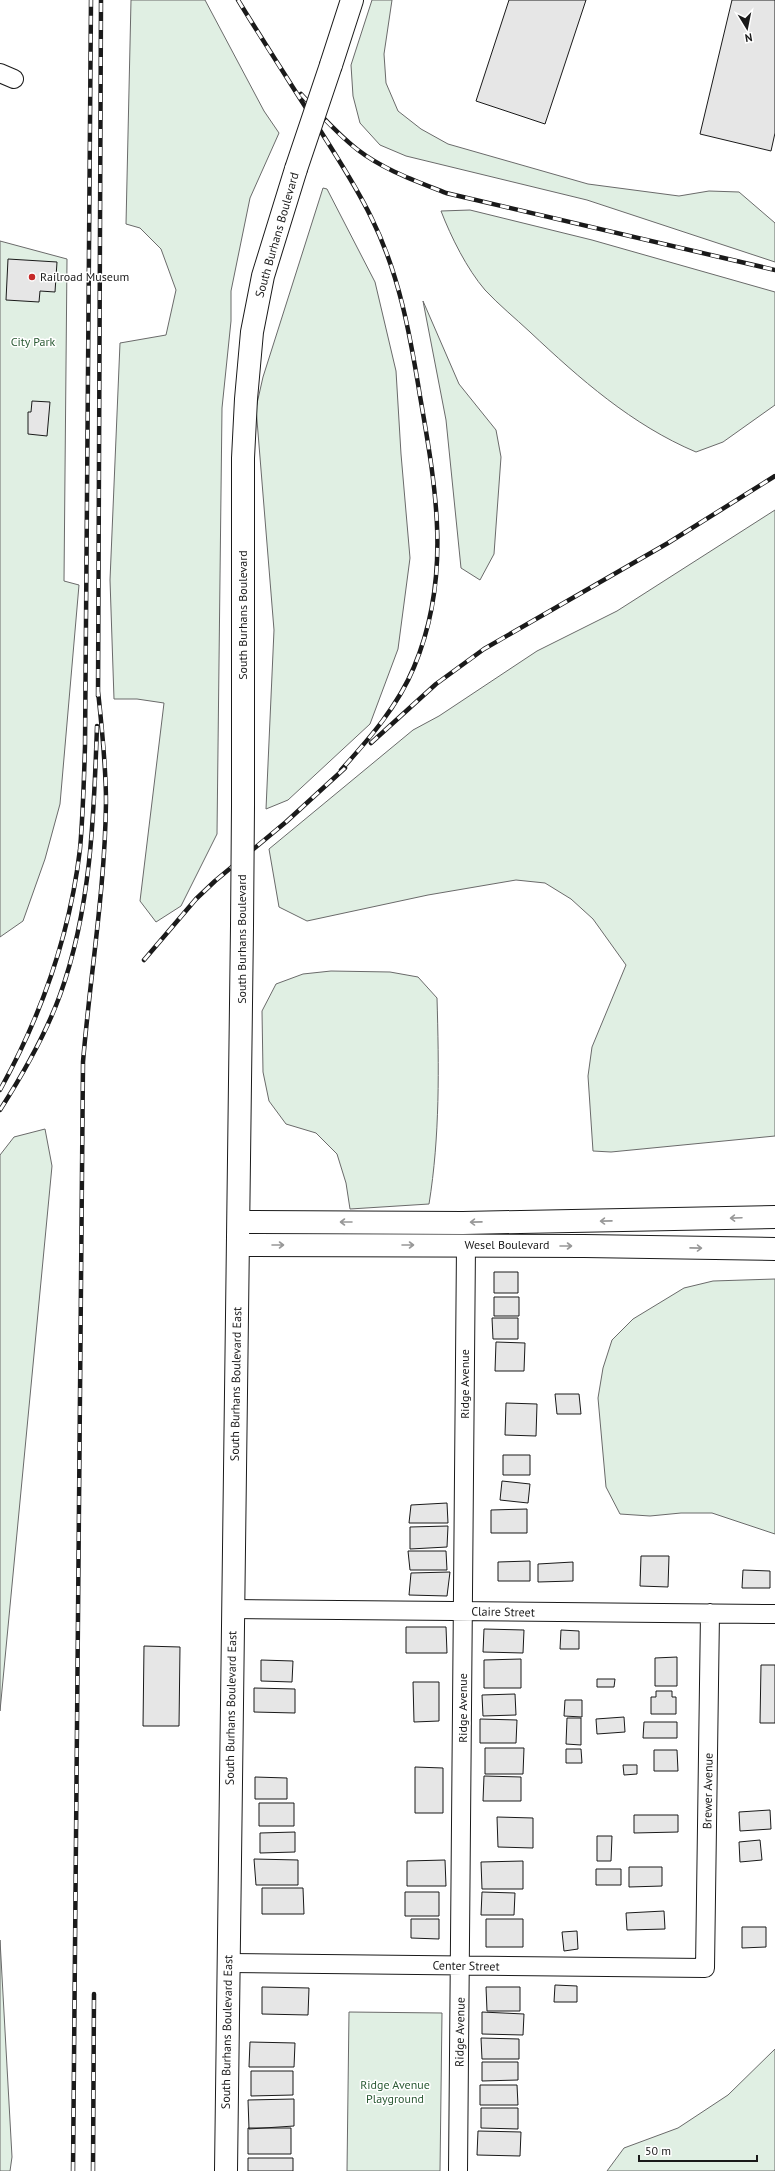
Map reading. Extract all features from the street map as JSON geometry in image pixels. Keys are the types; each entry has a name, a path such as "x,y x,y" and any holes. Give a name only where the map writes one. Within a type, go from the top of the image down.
{"main road":[{"name":"South Burhans Boulevard","path":"239,1245 243,806 243,458 246,399 252,332 263,276 296,169 352,0"},
{"name":"Wesel Boulevard","path":"240,1222 462,1223 775,1217"},
{"name":"Wesel Boulevard","path":"239,1245 466,1245 775,1249"},
{"name":"South Burhans Boulevard East","path":"226,2171 232,1609 239,1245"}],"street":[{"name":"Ridge Avenue","path":"458,2171 461,1966 466,1245"},
{"name":"Claire Street","path":"232,1609 775,1614"},
{"name":"Brewer Avenue","path":"704,1968 710,1613"},
{"name":"Center Street","path":"228,1963 704,1968"}],"green space":[{"path":"131,0 205,0 264,111 279,133 250,198 231,291 231,321 222,408 217,834 181,906 156,922 140,901 164,703 137,699 114,699 110,580 120,343 166,335 176,290 161,249 140,228 126,224"},
{"path":"372,0 392,0 384,54 386,83 398,111 421,129 448,144 588,184 679,196 709,191 739,192 775,223 775,262 587,200 406,156 380,145 360,123 353,96 351,65"},
{"path":"323,188 327,189 375,282 396,371 401,454 410,558 398,649 370,724 288,800 266,809 274,630 256,408 263,377"},
{"path":"470,210 592,240 775,292 775,405 723,442 696,452 673,441 629,415 568,367 501,306 478,282 460,252 441,211"},
{"name":"City Park","path":"0,241 67,259 64,581 79,585 60,804 45,859 23,921 0,937"},
{"path":"423,301 459,384 496,430 501,457 494,554 480,580 461,568 446,420"},
{"path":"775,510 775,1136 611,1152 593,1151 588,1076 592,1047 626,965 593,919 571,899 545,883 516,880 428,895 307,921 279,907 269,849 413,730 439,716 537,651 617,611"},
{"path":"331,971 390,972 418,977 437,998 437,1127 433,1178 429,1204 350,1209 346,1183 337,1154 316,1133 286,1124 269,1101 263,1072 262,1011 276,984 303,974"},
{"path":"45,1129 52,1166 0,1711 0,1155 14,1137"},
{"path":"775,1279 775,1534 712,1513 681,1513 650,1516 620,1514 606,1487 598,1398 603,1368 612,1340 633,1319 684,1288 713,1281"},
{"path":"0,1940 12,2157 10,2171 0,2171"},
{"name":"Ridge Avenue Playground","path":"349,2012 442,2013 440,2171 347,2171"},
{"path":"775,2049 775,2171 607,2171 624,2148 678,2128 728,2095"}],"building":[{"path":"509,0 586,0 545,124 476,101"},
{"path":"732,0 775,0 775,133 771,151 700,134"},
{"name":"Railroad Museum","path":"8,259 57,262 55,292 40,291 39,302 6,300"},
{"path":"32,401 50,402 47,436 28,434 28,412 31,412"},
{"path":"494,1272 518,1272 518,1293 494,1293"},
{"path":"494,1297 519,1297 519,1316 494,1316"},
{"path":"492,1318 518,1318 518,1339 493,1339"},
{"path":"496,1342 525,1343 524,1371 495,1371"},
{"path":"555,1394 579,1394 581,1414 557,1414"},
{"path":"506,1403 537,1404 536,1436 505,1435"},
{"path":"503,1455 530,1455 530,1475 503,1475"},
{"path":"502,1481 530,1484 528,1503 500,1500"},
{"path":"447,1503 448,1523 409,1523 411,1505"},
{"path":"527,1509 527,1533 491,1533 491,1510"},
{"path":"448,1526 447,1547 410,1549 410,1527"},
{"path":"408,1551 446,1551 447,1570 410,1570"},
{"path":"641,1556 669,1556 668,1587 640,1586"},
{"path":"530,1561 530,1581 498,1581 498,1562"},
{"path":"573,1562 573,1581 538,1582 538,1564"},
{"path":"743,1570 770,1571 770,1588 742,1588"},
{"path":"450,1572 447,1596 409,1595 411,1573"},
{"path":"406,1627 446,1627 447,1653 406,1653"},
{"path":"484,1629 524,1630 523,1653 483,1652"},
{"path":"561,1630 579,1631 579,1649 560,1649"},
{"path":"144,1646 180,1647 179,1726 143,1726"},
{"path":"677,1657 677,1686 655,1686 655,1658"},
{"path":"521,1659 521,1688 484,1688 484,1660"},
{"path":"261,1660 293,1661 292,1682 261,1681"},
{"path":"761,1665 775,1665 775,1723 760,1723"},
{"path":"597,1679 615,1679 614,1687 597,1687"},
{"path":"413,1682 439,1682 439,1721 414,1722"},
{"path":"254,1688 295,1689 295,1713 254,1712"},
{"path":"656,1691 672,1691 672,1697 676,1697 676,1714 651,1714 651,1697 656,1697"},
{"path":"515,1694 516,1715 483,1716 482,1695"},
{"path":"565,1700 582,1700 582,1717 564,1716"},
{"path":"624,1717 625,1732 597,1734 596,1719"},
{"path":"567,1718 581,1718 581,1745 566,1744"},
{"path":"480,1719 517,1720 516,1743 480,1743"},
{"path":"644,1722 677,1722 677,1738 643,1738"},
{"path":"485,1748 524,1748 523,1774 485,1774"},
{"path":"566,1749 581,1749 582,1763 566,1763"},
{"path":"654,1750 677,1750 678,1771 654,1771"},
{"path":"623,1765 637,1765 637,1774 624,1775"},
{"path":"415,1767 443,1768 443,1813 415,1813"},
{"path":"484,1776 521,1777 521,1801 483,1801"},
{"path":"255,1777 287,1778 287,1799 255,1799"},
{"path":"259,1803 294,1803 294,1826 259,1826"},
{"path":"770,1810 771,1829 740,1831 739,1812"},
{"path":"634,1815 678,1815 678,1832 634,1833"},
{"path":"497,1817 533,1818 533,1848 498,1847"},
{"path":"295,1832 295,1852 260,1853 260,1833"},
{"path":"597,1836 612,1836 611,1861 597,1861"},
{"path":"760,1840 762,1860 740,1862 739,1842"},
{"path":"254,1859 298,1860 298,1885 256,1885"},
{"path":"445,1860 446,1886 407,1886 407,1861"},
{"path":"523,1861 523,1889 482,1889 481,1862"},
{"path":"629,1867 662,1867 662,1886 629,1887"},
{"path":"596,1869 621,1869 621,1885 596,1885"},
{"path":"262,1888 303,1888 304,1914 262,1914"},
{"path":"405,1892 439,1892 439,1916 405,1916"},
{"path":"482,1892 515,1893 514,1915 481,1915"},
{"path":"664,1911 665,1929 627,1930 626,1913"},
{"path":"411,1919 439,1919 439,1939 411,1938"},
{"path":"486,1919 523,1919 523,1947 486,1947"},
{"path":"742,1927 766,1927 766,1947 742,1948"},
{"path":"577,1931 578,1949 564,1951 562,1932"},
{"path":"555,1985 577,1986 577,2002 554,2002"},
{"path":"262,1987 309,1988 308,2015 262,2014"},
{"path":"486,1987 520,1987 520,2011 487,2011"},
{"path":"482,2012 524,2014 523,2035 482,2034"},
{"path":"481,2038 519,2039 519,2059 482,2059"},
{"path":"250,2042 295,2043 294,2067 249,2067"},
{"path":"482,2062 518,2062 518,2080 482,2081"},
{"path":"251,2071 293,2071 293,2095 251,2096"},
{"path":"480,2085 517,2085 518,2105 480,2105"},
{"path":"294,2099 294,2126 249,2129 248,2100"},
{"path":"481,2108 518,2108 518,2129 481,2128"},
{"path":"248,2128 291,2128 291,2154 248,2154"},
{"path":"478,2131 521,2132 520,2156 477,2155"},
{"path":"248,2158 293,2158 293,2171 248,2171"}],"railway":[{"path":"0,1090 15,1062 41,1004 52,974 69,912 80,849 85,746 91,0"},
{"path":"98,696 101,0"},
{"path":"238,0 351,181 365,205 381,238 402,304 416,373 431,464 435,498 437,566 433,600 426,633 414,667 400,695 382,722 341,770"},
{"path":"301,94 328,123 368,157 400,174 446,193 775,270"},
{"path":"371,743 436,684 484,649 668,543 775,476"},
{"path":"73,2171 83,1062 103,868 106,802 105,760 98,691"},
{"path":"0,1110 25,1069 48,1025 60,995 70,962 85,896 89,862 97,726"},
{"path":"144,960 196,899 215,881 286,822 345,768"},
{"path":"93,2171 94,1994"}],"place":[{"name":"Railroad Museum","path":"32,277"}]}
